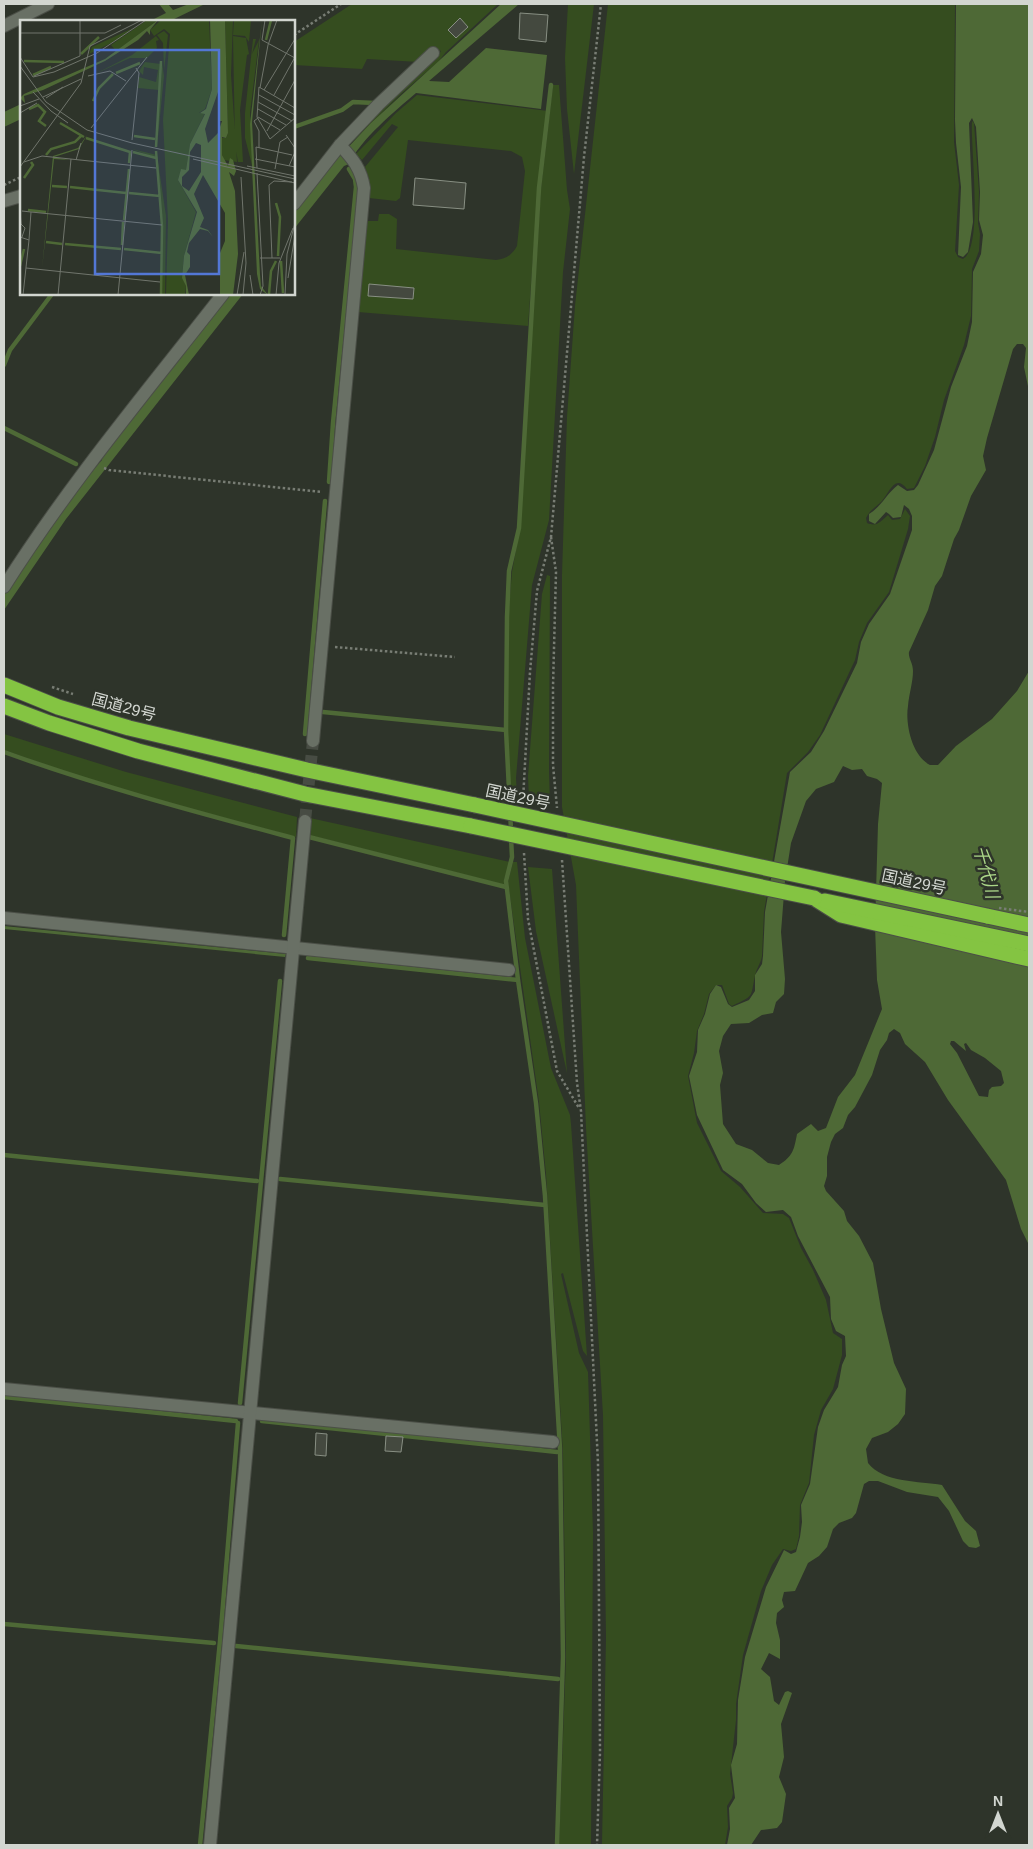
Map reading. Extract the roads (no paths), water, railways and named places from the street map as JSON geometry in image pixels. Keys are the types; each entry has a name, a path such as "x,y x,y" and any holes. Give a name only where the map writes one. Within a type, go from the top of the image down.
{"highway":[{"name":"国道29号","path":"4,685 58,707 129,728 307,770 987,916 1029,923"},
{"path":"4,706 49,723 138,751 305,794 472,826 1029,944"},
{"path":"814,898 841,915 1029,959"}],"street":[{"path":"4,26 48,4"},
{"path":"295,203 340,145 378,105 433,53"},
{"path":"313,741 364,188 362,174 355,162 340,145"},
{"path":"4,201 20,196"},
{"path":"4,587 24,554 92,461 222,295"},
{"path":"210,1845 305,821"},
{"path":"4,918 509,970"},
{"path":"4,1389 553,1442"}],"water":[{"path":"159,4 168,4 173,10 189,4 205,4 172,20 152,20 166,13"},
{"path":"501,4 519,4 429,81 449,82 486,48 547,55 541,109 416,93 370,135 349,164 344,166 295,228 295,210 337,157 371,123"},
{"name":"千代川","path":"956,4 1029,4 1029,391 1024,367 1026,348 1023,344 1017,344 1013,349 987,438 983,456 986,470 971,496 942,576 935,586 928,610 909,652 913,671 907,713 914,747 924,761 930,765 938,765 956,746 992,719 1017,691 1029,671 1029,1245 1021,1229 1006,1180 948,1100 925,1062 905,1044 900,1033 894,1029 889,1033 887,1040 880,1050 872,1075 855,1107 848,1115 843,1128 835,1134 831,1142 827,1157 827,1176 824,1186 826,1191 844,1211 847,1221 859,1236 873,1263 881,1309 894,1363 906,1389 905,1414 898,1424 888,1432 872,1438 866,1449 868,1463 875,1470 892,1478 942,1485 965,1521 976,1531 980,1546 976,1548 969,1547 963,1541 949,1511 938,1497 907,1492 878,1481 869,1481 864,1484 856,1513 852,1518 839,1523 833,1529 827,1547 819,1556 808,1563 795,1591 784,1592 782,1600 784,1607 777,1613 776,1623 780,1640 780,1659 769,1653 761,1669 770,1677 774,1701 779,1705 785,1692 792,1693 781,1724 784,1757 779,1777 786,1794 782,1822 777,1828 761,1830 751,1845 727,1845 730,1829 729,1808 735,1798 731,1765 737,1744 738,1700 745,1657 766,1587 784,1550 791,1554 796,1552 802,1522 801,1505 810,1484 818,1427 824,1410 838,1387 842,1365 846,1356 845,1336 836,1331 831,1319 830,1297 798,1236 791,1217 783,1210 766,1212 756,1203 742,1184 723,1170 697,1115 689,1076 697,1052 698,1030 705,1014 710,994 716,985 721,987 728,1004 732,1007 749,1000 755,991 755,975 762,964 765,912 790,772 811,752 824,731 857,663 861,642 869,624 890,594 912,530 912,516 909,509 904,505 901,517 893,518 886,512 875,524 869,521 869,514 898,485 907,491 914,490 918,485 934,450 951,387 967,346 972,322 973,272 981,254 983,235 979,220 980,192 976,127 972,118 969,123 973,222 968,252 963,257 958,255 961,187 955,120","holes":["843,766 852,770 862,769 867,776 877,779 882,783 878,824 875,926 877,980 882,1009 855,1075 838,1097 826,1128 818,1131 811,1124 797,1134 792,1152 779,1165 768,1163 752,1150 736,1144 723,1124 720,1085 723,1073 719,1051 723,1036 731,1024 749,1023 762,1015 773,1013 776,1002 784,994 785,979 781,932 785,881 791,843 806,801 816,789 834,782","951,1041 954,1041 966,1051 964,1044 966,1043 971,1050 985,1058 1001,1071 1004,1083 1001,1086 992,1087 989,1090 988,1097 979,1096 957,1053 950,1044"]},
{"path":"20,104 20,119 4,127 4,112"},
{"path":"228,295 242,295 66,519 4,610 4,594 23,563 84,480 102,460 101,457"},
{"path":"4,926 286,954 285,957 4,929"}],"waterway":[{"path":"511,830 506,730 509,571 519,528 539,188 551,85"},
{"path":"295,127 342,110 353,102 375,103"},
{"path":"329,482 356,187 355,179 349,169"},
{"path":"4,365 10,350 51,295"},
{"path":"4,428 76,464"},
{"path":"305,734 325,501"},
{"path":"323,712 506,730"},
{"path":"4,752 111,787 293,838 284,935"},
{"path":"309,837 506,887"},
{"path":"511,838 512,857 506,881 536,1103 545,1196 560,1449 563,1657 557,1845"},
{"path":"308,958 518,980"},
{"path":"240,1403 280,981"},
{"path":"4,1155 257,1181"},
{"path":"280,1179 545,1205"},
{"path":"4,1397 236,1421"},
{"path":"262,1421 557,1452"},
{"path":"200,1845 220,1641 238,1423"},
{"path":"4,1624 214,1643"},
{"path":"236,1646 558,1679"}],"tunnel":[{"path":"305,821 313,741"}]}
